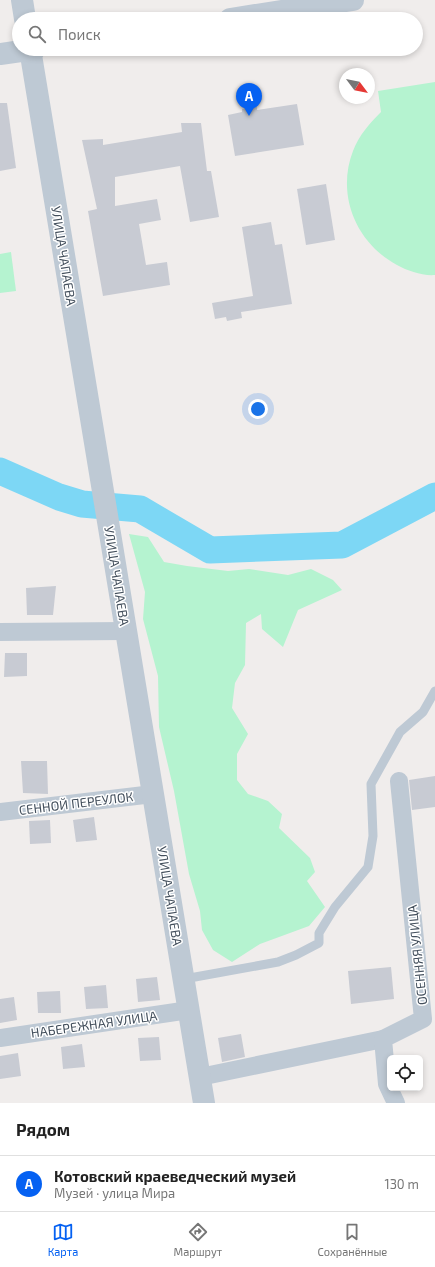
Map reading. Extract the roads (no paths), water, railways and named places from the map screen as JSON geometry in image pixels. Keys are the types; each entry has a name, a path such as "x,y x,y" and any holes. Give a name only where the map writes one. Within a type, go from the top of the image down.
{"street":[{"path":"22,0 24,12"},
{"path":"275,12 353,0"},
{"path":"0,54 12,52"},
{"name":"УЛИЦА ЧАПАЕВА","path":"33,56 95,445 204,1103"},
{"path":"0,632 126,631"},
{"name":"ОСЕННЯЯ УЛИЦА","path":"383,1039 423,1019 399,780"},
{"name":"СЕННОЙ ПЕРЕУЛОК","path":"0,812 153,794"},
{"name":"НАБЕРЕЖНАЯ УЛИЦА","path":"0,1038 188,1010"},
{"path":"200,1078 383,1039 387,1084 396,1103"}],"lane":[{"path":"183,979 278,962 296,955 319,943 319,933 335,907 368,867 373,836 371,784 400,732 423,712 435,691"}],"waterway":[{"path":"0,471 59,497 82,504 140,509 210,550 342,545 435,496"}],"place":[{"name":"Котовский краеведческий музей","path":"249,116"}]}
